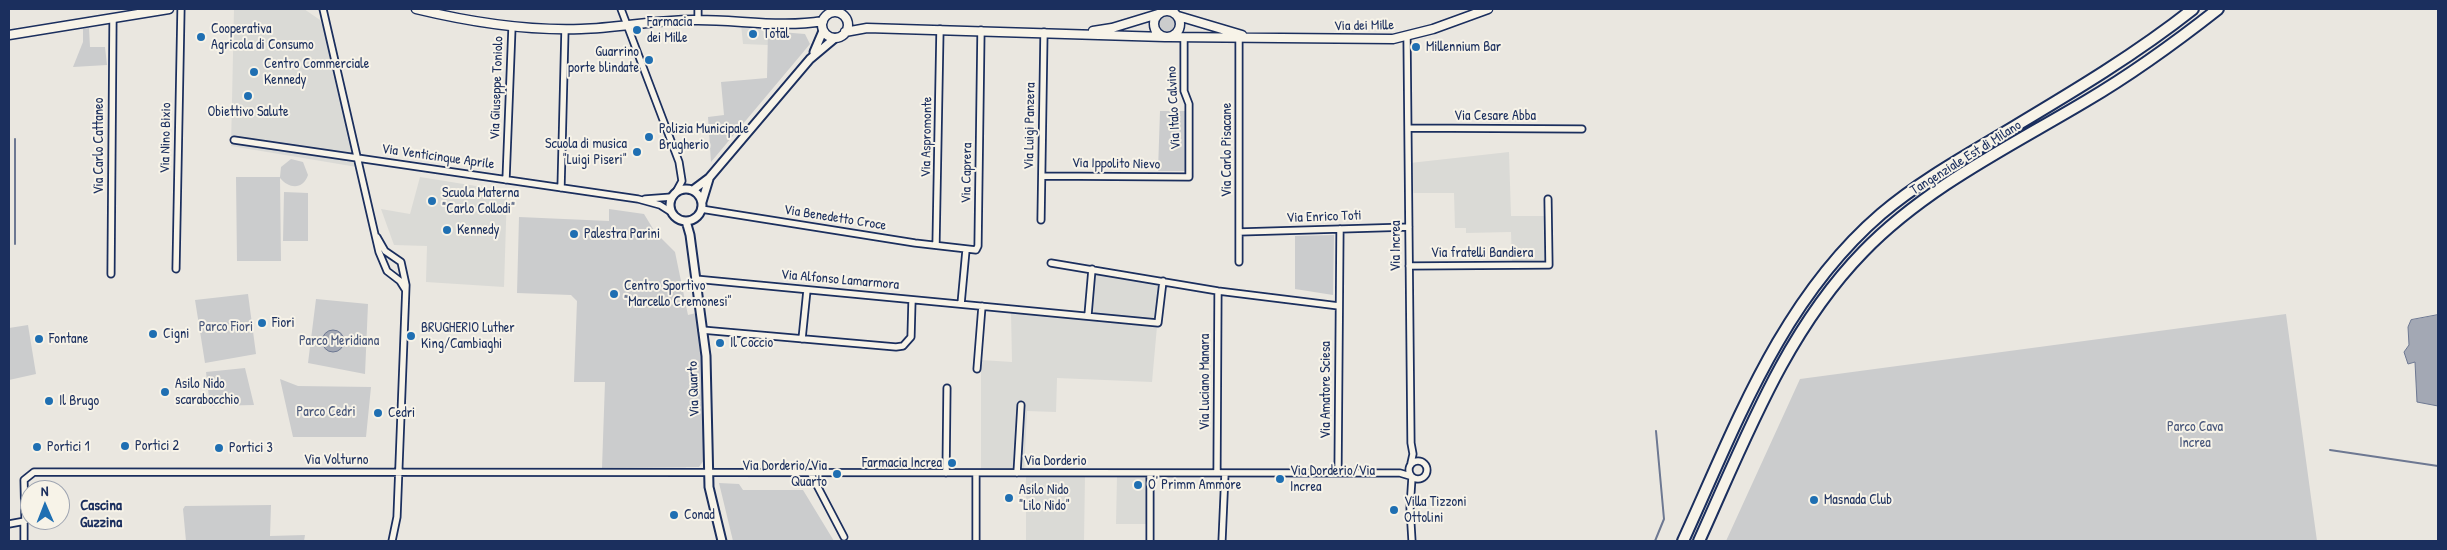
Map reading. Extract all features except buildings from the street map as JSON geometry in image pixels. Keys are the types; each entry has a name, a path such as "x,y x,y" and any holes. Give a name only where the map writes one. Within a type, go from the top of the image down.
{"highway":[{"path":"2167,30 2184,9"},
{"name":"Tangenziale Est di Milano","path":"1683,541 1749,396 1776,343 1810,291 1850,244 1886,210 1925,181 2117,64 2167,30 2193,9"},
{"name":"Tangenziale Est di Milano","path":"1699,541 1762,404 1796,339 1821,301 1864,251 1929,196 2119,81 2218,9"}],"main road":[{"path":"9,35 170,9"},
{"path":"416,9 454,18 512,27 565,29 698,20 796,24 823,21 836,11 846,20 845,32 835,38 828,36 823,31 796,24"},
{"name":"Via dei Mille","path":"845,32 863,28 940,29 1184,38 1384,40 1407,37 1488,9"},
{"path":"1169,11 1176,13 1180,29 1167,37 1155,30 1154,21 1161,12 1169,11"},
{"name":"Via dei Mille","path":"1069,33 1112,28 1161,12"},
{"name":"Via dei Mille","path":"1176,13 1228,32 1266,38"},
{"name":"Via dei Mille","path":"846,20 863,28"},
{"path":"823,21 823,31"}],"street":[{"name":"Via Nino Bixio","path":"176,269 181,9"},
{"path":"323,9 379,252 386,269 403,284 406,291"},
{"path":"621,9 679,162 682,181 674,194 671,212 677,218 689,220 702,207 709,178"},
{"path":"698,9 698,20"},
{"name":"Via Carlo Cattaneo","path":"110,274 113,18"},
{"name":"Via Giuseppe Toniolo","path":"506,180 512,27"},
{"path":"560,188 565,29"},
{"name":"Via Aspromonte","path":"936,245 940,29"},
{"name":"Via Caprera","path":"966,250 975,250 978,246 981,30"},
{"path":"810,59 823,31"},
{"name":"Via Luigi Panzera","path":"1041,220 1044,32"},
{"name":"Via Increa","path":"1407,37 1411,443 1413,454 1410,465 1412,541"},
{"path":"693,190 709,178 810,59 835,38"},
{"name":"Via Italo Calvino","path":"1184,38 1184,91 1189,104 1189,178"},
{"name":"Via Carlo Pisacane","path":"1239,38 1239,262"},
{"name":"Via Cesare Abba","path":"1408,128 1582,129"},
{"name":"Via Venticinque Aprile","path":"234,140 638,199 658,204 671,212"},
{"name":"Via Ippolito Nievo","path":"1042,176 1189,178"},
{"path":"674,194 684,188 693,190 700,196 702,207"},
{"name":"Via Venticinque Aprile","path":"638,199 674,194"},
{"name":"Via fratelli Bandiera","path":"1409,266 1549,265 1548,199"},
{"name":"Via Benedetto Croce","path":"702,207 966,250"},
{"name":"Via Quarto","path":"689,220 707,368 711,502 722,541"},
{"name":"Via Enrico Toti","path":"1239,232 1409,227"},
{"name":"Via Amatore Sciesa","path":"1338,473 1340,229"},
{"path":"377,237 382,247 402,262 406,291 397,518 392,541"},
{"path":"961,304 966,250"},
{"path":"386,269 388,261 396,258"},
{"path":"1051,263 1218,291 1339,306"},
{"path":"391,275 398,274 403,268"},
{"path":"1088,315 1092,269"},
{"name":"Via Alfonso Lamarmora","path":"695,279 1158,322 1163,281"},
{"path":"802,339 807,290"},
{"name":"Via Luciano Manara","path":"1217,473 1218,291"},
{"path":"702,330 903,346 911,337 912,300"},
{"path":"977,368 982,306"},
{"path":"946,474 947,388"},
{"path":"1017,474 1020,405"},
{"path":"1412,486 1421,479 1427,470 1424,463 1419,461 1413,454"},
{"path":"1400,473 1419,461"},
{"name":"Via Volturno","path":"24,480 34,472 709,474"},
{"path":"976,473 976,541"},
{"path":"1150,473 1150,541"},
{"path":"1222,541 1224,473"},
{"name":"Via Dorderio","path":"709,474 1400,473 1411,477"},
{"path":"811,474 844,536"},
{"path":"1411,477 1421,479"}],"shaded area":[{"path":"234,9 304,9 320,20 357,167 231,146"},
{"path":"741,24 769,24 768,45 743,44"},
{"path":"1509,152 1511,216 1546,216 1547,263 1512,263 1511,232 1466,233 1466,228 1455,228 1454,193 1410,193 1410,163"},
{"name":"Kennedy","path":"420,177 507,191 504,287 426,282 427,246 394,245 381,209 410,214"},
{"path":"1093,271 1161,282 1152,382 1057,378 1056,412 1027,411 1024,472 981,472 981,360 1012,362 1011,312 1089,319"},
{"path":"2438,315 2438,406 2417,402 2415,362 2408,364 2404,352 2409,345 2408,327 2411,320"},
{"path":"333,330 341,333 344,341 341,349 333,352 325,349 322,341 325,333"},
{"path":"1026,475 1085,476 1084,541 1026,541"},
{"path":"1149,475 1148,524 1116,524 1117,476"}],"green space":[{"path":"1167,13 1174,16 1177,23 1174,30 1167,33 1160,30 1157,23 1160,16"},
{"path":"89,28 90,47 105,47 107,65 73,67 83,42 83,29"},
{"path":"768,31 805,34 810,44 711,162 708,117 724,115 721,82 767,78"},
{"path":"1160,111 1185,111 1185,171 1158,171"},
{"path":"291,159 303,162 308,175 303,183 296,186 287,184 280,178 281,261 237,261 236,177 280,177 281,167"},
{"path":"284,192 308,193 308,241 283,241"},
{"name":"Centro Sportivo \"Marcello Cremonesi\"","path":"609,209 644,214 655,232 675,252 688,315 696,313 702,351 704,460 699,467 602,468 605,382 574,382 577,301 571,295 517,293 519,217 609,221"},
{"path":"1334,235 1333,295 1295,289 1295,236"},
{"name":"Parco Fiori","path":"248,294 256,354 205,363 195,300"},
{"name":"Parco Meridiana","path":"316,299 368,304 365,374 308,363"},
{"name":"Parco Cava Increa","path":"2286,314 2317,541 1726,541 1800,379"},
{"path":"28,325 36,374 9,380 9,328"},
{"path":"245,368 254,405 210,406 206,372"},
{"name":"Parco Cedri","path":"280,379 298,386 371,387 366,437 293,437"},
{"path":"719,483 739,484 743,490 803,490 834,541 733,541"},
{"path":"271,505 270,536 305,535 304,541 186,541 183,509 185,506"}],"waterway":[{"path":"15,139 15,244"},
{"path":"1655,541 1664,519 1656,431"},
{"path":"2330,450 2438,466"}],"place":[{"name":"Farmacia dei Mille","path":"637,30"},
{"name":"Total","path":"753,34"},
{"name":"Cooperativa Agricola di Consumo","path":"201,37"},
{"name":"Millennium Bar","path":"1416,47"},
{"name":"Guarrino porte blindate","path":"649,60"},
{"name":"Centro Commerciale Kennedy","path":"254,72"},
{"name":"Obiettivo Salute","path":"248,96"},
{"name":"Polizia Municipale Brugherio","path":"649,137"},
{"name":"Scuola di musica \"Luigi Piseri\"","path":"637,152"},
{"name":"Scuola Materna \"Carlo Collodi\"","path":"432,201"},
{"name":"Kennedy","path":"447,230"},
{"name":"Palestra Parini","path":"574,234"},
{"name":"Centro Sportivo \"Marcello Cremonesi\"","path":"614,294"},
{"name":"Fiori","path":"262,323"},
{"name":"Cigni","path":"153,334"},
{"name":"BRUGHERIO Luther King/Cambiaghi","path":"411,336"},
{"name":"Fontane","path":"39,339"},
{"name":"Il Coccio","path":"720,343"},
{"name":"Asilo Nido scarabocchio","path":"165,392"},
{"name":"Il Brugo","path":"49,401"},
{"name":"Cedri","path":"378,413"},
{"name":"Portici 2","path":"125,446"},
{"name":"Portici 1","path":"37,447"},
{"name":"Portici 3","path":"219,448"},
{"name":"Farmacia Increa","path":"952,463"},
{"name":"Via Dorderio/Via Quarto","path":"837,474"},
{"name":"Via Dorderio/Via Increa","path":"1280,479"},
{"name":"O' Primm Ammore","path":"1138,485"},
{"name":"Asilo Nido \"Lilo Nido\"","path":"1009,498"},
{"name":"Masnada Club","path":"1814,500"},
{"name":"Villa Tizzoni Ottolini","path":"1394,510"},
{"name":"Conad","path":"674,515"}],"district":[{"name":"Cascina Guzzina","path":"101,514"}]}
